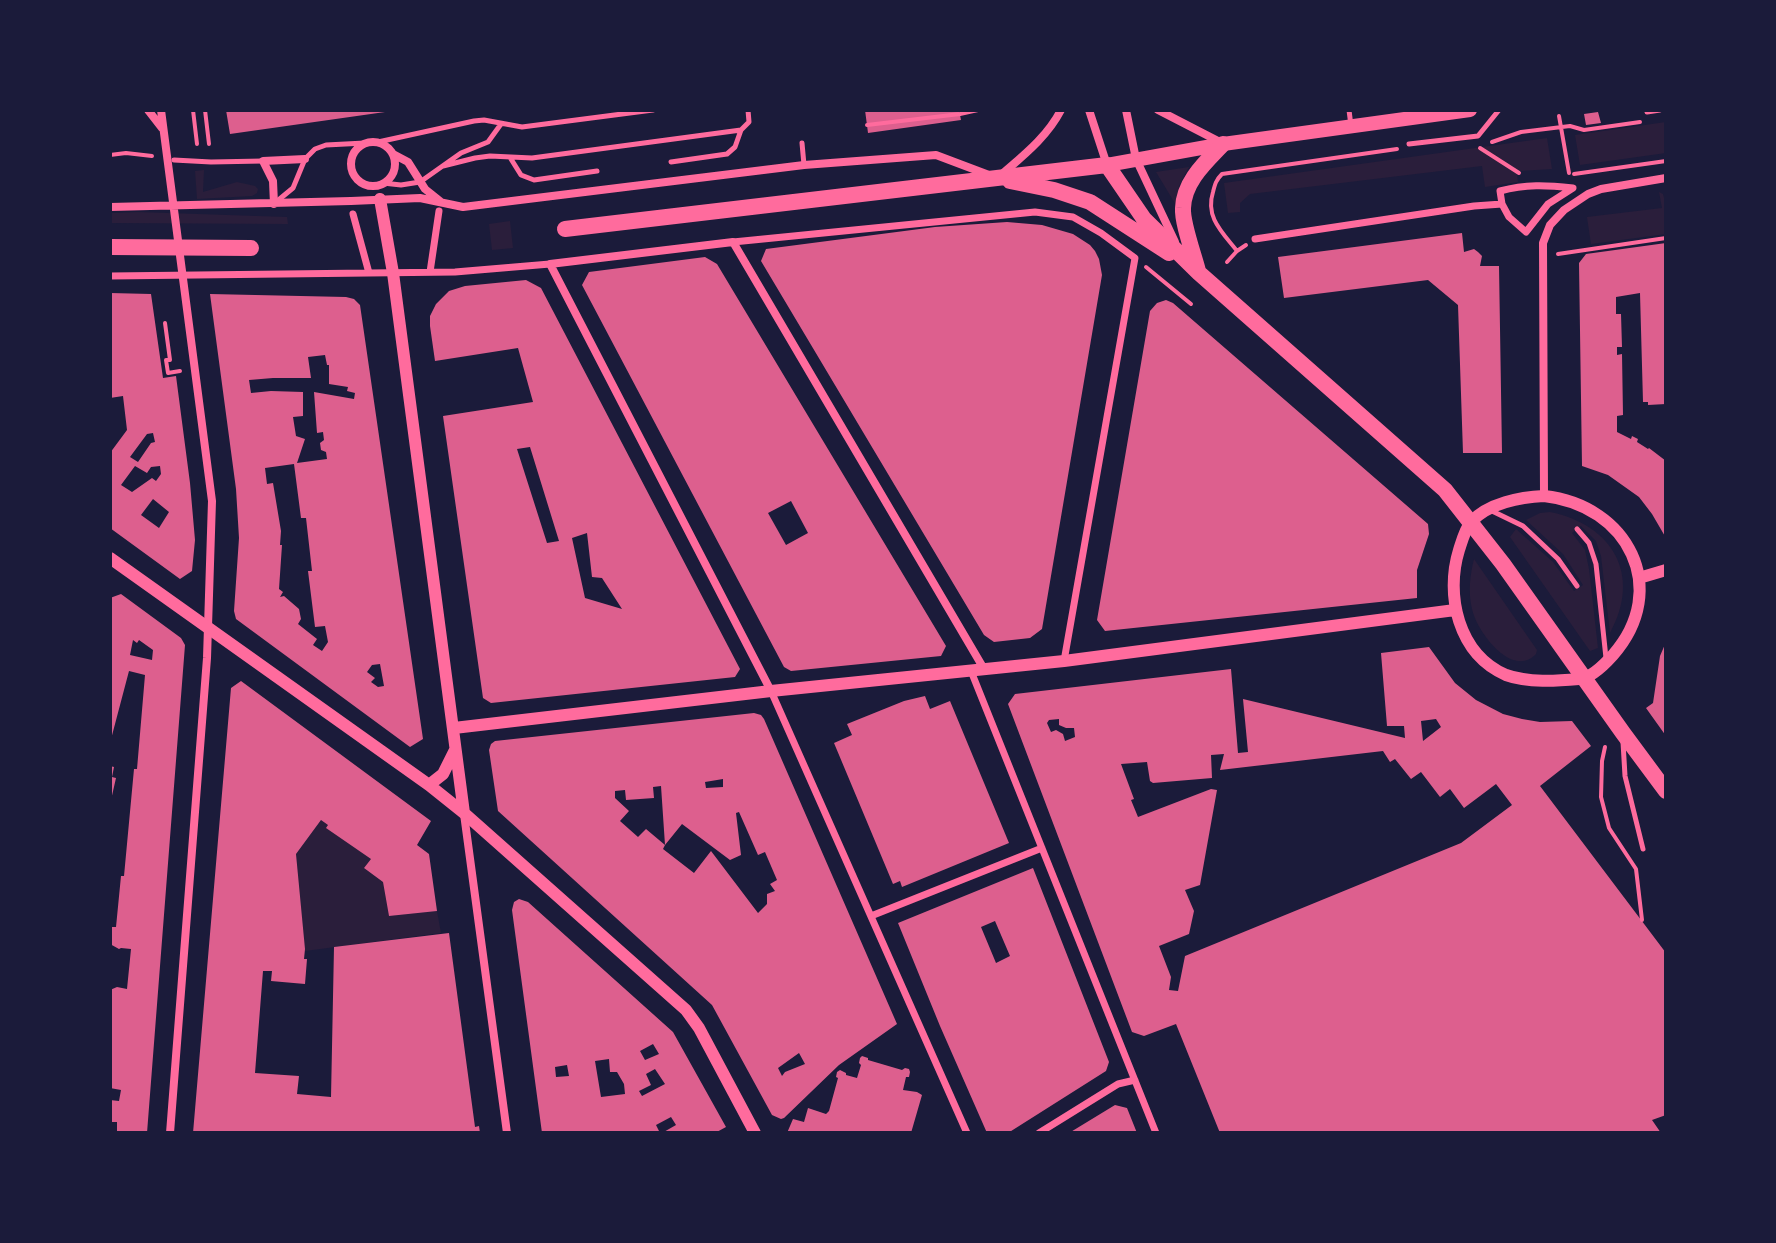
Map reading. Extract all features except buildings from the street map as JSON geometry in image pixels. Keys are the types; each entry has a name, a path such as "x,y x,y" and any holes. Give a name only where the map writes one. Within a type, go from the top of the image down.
{"highway":[{"path":"1204,278 1183,209 1189,184 1223,144"},
{"path":"565,229 1107,165 1144,219 1182,257 1445,490 1471,521 1666,791"},
{"path":"997,179 1054,190 1090,202 1117,217 1204,278"},
{"path":"110,247 251,248"}],"main road":[{"path":"1107,165 1223,144 1470,110"}],"street":[{"path":"148,110 163,129"},
{"path":"161,110 212,501 208,629 170,1133"},
{"path":"110,207 420,198 440,206 463,207 804,165 936,155 997,179 1039,142 1053,126 1061,110"},
{"path":"1089,110 1107,165"},
{"path":"1126,110 1136,159 1182,257"},
{"path":"1158,110 1223,144"},
{"path":"378,142 390,149 396,163 395,169 380,185 365,184 352,171 352,157 355,150 365,143 378,142"},
{"path":"393,154 408,162 440,206"},
{"path":"274,204 273,181 263,161 305,159"},
{"path":"1544,496 1543,243 1550,225 1564,210 1588,194 1666,178"},
{"path":"380,185 507,1133"},
{"path":"1540,185 1573,188 1548,204 1526,232 1509,217 1502,204 1500,191 1517,187 1540,185"},
{"path":"1255,239 1502,204"},
{"path":"430,272 440,206"},
{"path":"110,276 430,272 550,264 1035,212 1073,217 1135,258 1064,661"},
{"path":"353,214 369,273"},
{"path":"733,242 977,670 1042,848 1156,1133"},
{"path":"550,264 771,691 967,1133"},
{"path":"1544,496 1588,507 1609,523 1628,546 1639,578 1639,604 1627,637 1606,663 1584,679 1540,680 1506,675 1491,666 1471,645 1455,610 1455,562 1471,521 1489,509 1515,499 1544,496"},
{"path":"110,558 429,785 686,1010 699,1028 755,1133"},
{"path":"1639,578 1666,570"},
{"path":"454,728 1064,661 1455,610"},
{"path":"429,785 443,774 456,748"},
{"path":"871,916 1042,848"},
{"path":"1039,1133 1118,1084 1135,1080"}],"lane":[{"path":"378,142 474,121 522,127 653,110"},
{"path":"671,162 727,154 735,147 741,130 749,122 748,110"},
{"path":"1349,110 1352,127"},
{"path":"1409,144 1478,136 1499,110"},
{"path":"1647,112 1660,110"},
{"path":"380,185 420,182 461,153 488,142 501,124"},
{"path":"443,166 490,156 532,158 741,130"},
{"path":"274,204 293,188 305,159 315,149 365,143"},
{"path":"802,143 804,165"},
{"path":"511,158 521,175 534,180 597,171"},
{"path":"174,160 263,161"},
{"path":"1135,258 1141,235"},
{"path":"1489,509 1523,526 1558,559 1577,586"},
{"path":"1577,529 1589,543 1596,564 1606,663"},
{"path":"1623,733 1625,776 1643,849"}],"path":[{"path":"193,110 197,144"},
{"path":"205,110 209,144"},
{"path":"867,125 978,110"},
{"path":"1559,116 1569,175 1666,161"},
{"path":"1474,144 1518,173"},
{"path":"110,155 138,154"},
{"path":"1237,251 1214,223 1209,202 1217,178 1222,174 1249,170"},
{"path":"1542,256 1666,238"},
{"path":"1227,262 1255,239"},
{"path":"1135,258 1191,304"},
{"path":"165,323 170,360 166,360 168,373 178,371"},
{"path":"1605,747 1601,797 1609,828 1636,869 1642,920"}],"shaded area":[{"path":"1666,122 1666,153 1580,165 1575,135"},
{"path":"1547,138 1552,169 1520,171 1518,182 1485,187 1482,166 1250,194 1240,203 1240,212 1228,213 1224,183"},
{"path":"1189,167 1179,186 1176,205 1156,172"},
{"path":"204,170 203,192 237,182 255,186 257,193 252,196 197,199 195,171"},
{"path":"1659,192 1663,194 1666,206 1666,234 1591,244 1587,217 1662,208"},
{"path":"110,213 287,217 288,224 110,223"},
{"path":"510,221 513,248 492,250 489,224"},
{"path":"1550,512 1590,528 1616,556 1622,573 1619,612 1610,633 1601,556 1596,541 1581,526 1572,533 1585,550 1589,569 1598,648 1590,651 1510,537 1516,529 1553,562 1574,591 1583,585 1563,554 1526,520"},
{"path":"1474,559 1537,650 1527,660 1517,661 1497,650 1475,619 1470,596"},
{"path":"321,820 328,825 327,828 371,859 364,868 383,882 389,916 437,911 441,933 305,951 296,854"}]}
